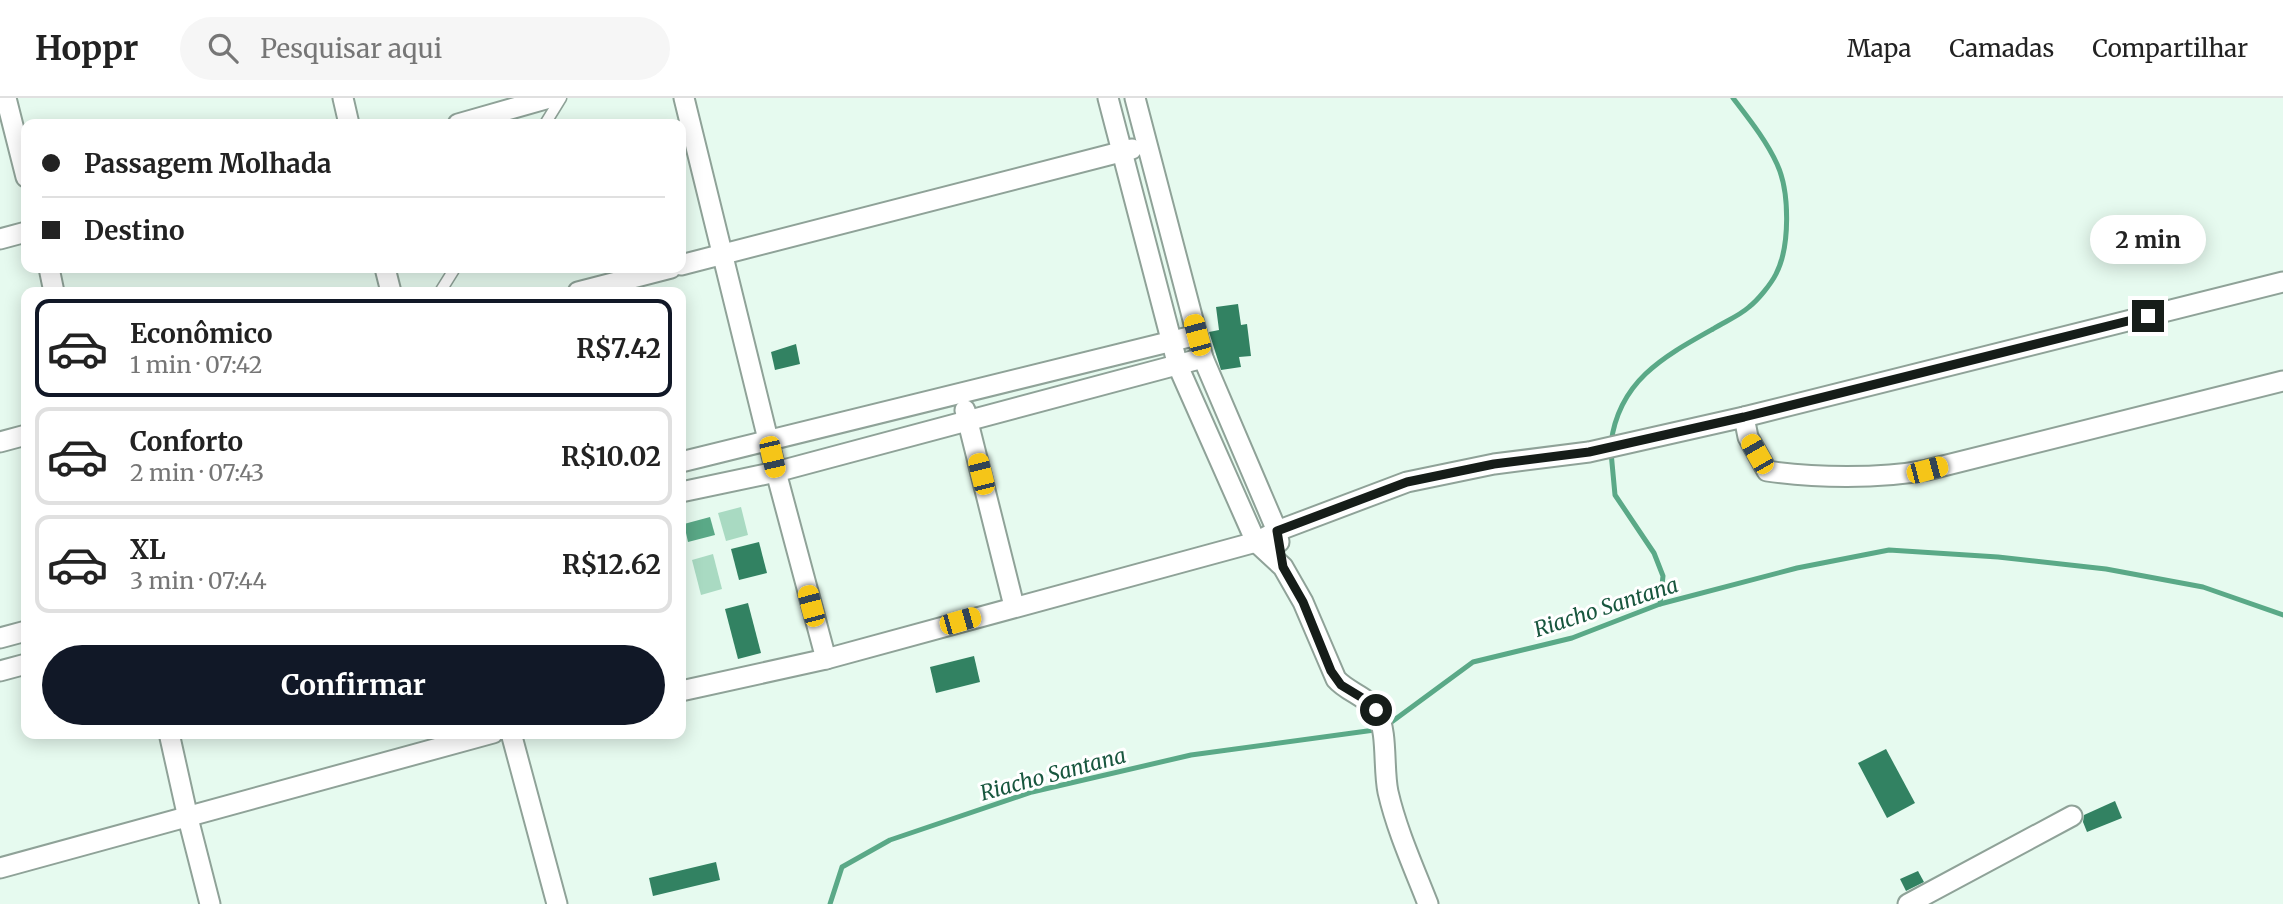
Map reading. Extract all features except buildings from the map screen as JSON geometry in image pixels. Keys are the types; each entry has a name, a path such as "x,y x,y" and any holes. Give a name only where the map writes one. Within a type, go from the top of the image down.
{"street":[{"path":"6,98 21,157"},
{"path":"343,98 348,119"},
{"path":"476,119 549,98"},
{"path":"684,98 768,441 826,659"},
{"path":"1108,98 1178,366 1255,542 1283,567 1303,602 1336,679 1376,710 1382,729 1388,793 1429,904"},
{"path":"1135,98 1203,358 1277,531 1283,567"},
{"path":"686,264 1147,145"},
{"path":"0,239 21,233"},
{"path":"597,287 652,273"},
{"path":"686,690 826,659 1255,542 1277,531 1407,482 1494,464 1589,452 1744,417 2283,282"},
{"path":"686,461 1197,335"},
{"path":"686,491 776,472 1203,358"},
{"path":"1744,417 1748,438 1767,471 1786,474 1895,476 2283,381"},
{"path":"961,394 1014,606"},
{"path":"0,442 21,436"},
{"path":"0,638 21,632"},
{"path":"0,671 21,665"},
{"path":"173,739 188,818 210,904"},
{"path":"0,868 471,739"},
{"path":"513,739 557,904"},
{"path":"1908,904 2072,816"}],"lane":[{"path":"547,119 561,98"}],"shaded area":[{"path":"741,507 748,535 726,541 718,513"},
{"path":"710,517 715,535 688,542 686,523"},
{"path":"713,554 722,589 701,595 692,560"}],"waterway":[{"path":"1611,443 1623,403 1646,373 1677,350 1749,307 1771,282 1781,263 1787,219 1781,176 1768,147 1733,98"},
{"path":"1611,452 1615,495 1654,553 1663,576 1660,604"},
{"name":"Riacho Santana","path":"830,904 842,867 890,840 1032,792 1191,755 1382,729 1473,662 1572,638 1660,604 1797,568 1889,550 1998,557 2106,569 2203,587 2283,615"}],"route":[{"path":"1376,710 1369,702 1341,685 1331,671 1303,602 1283,567 1277,531 1407,482 1494,464 1589,452 1744,417 2148,316"}]}
